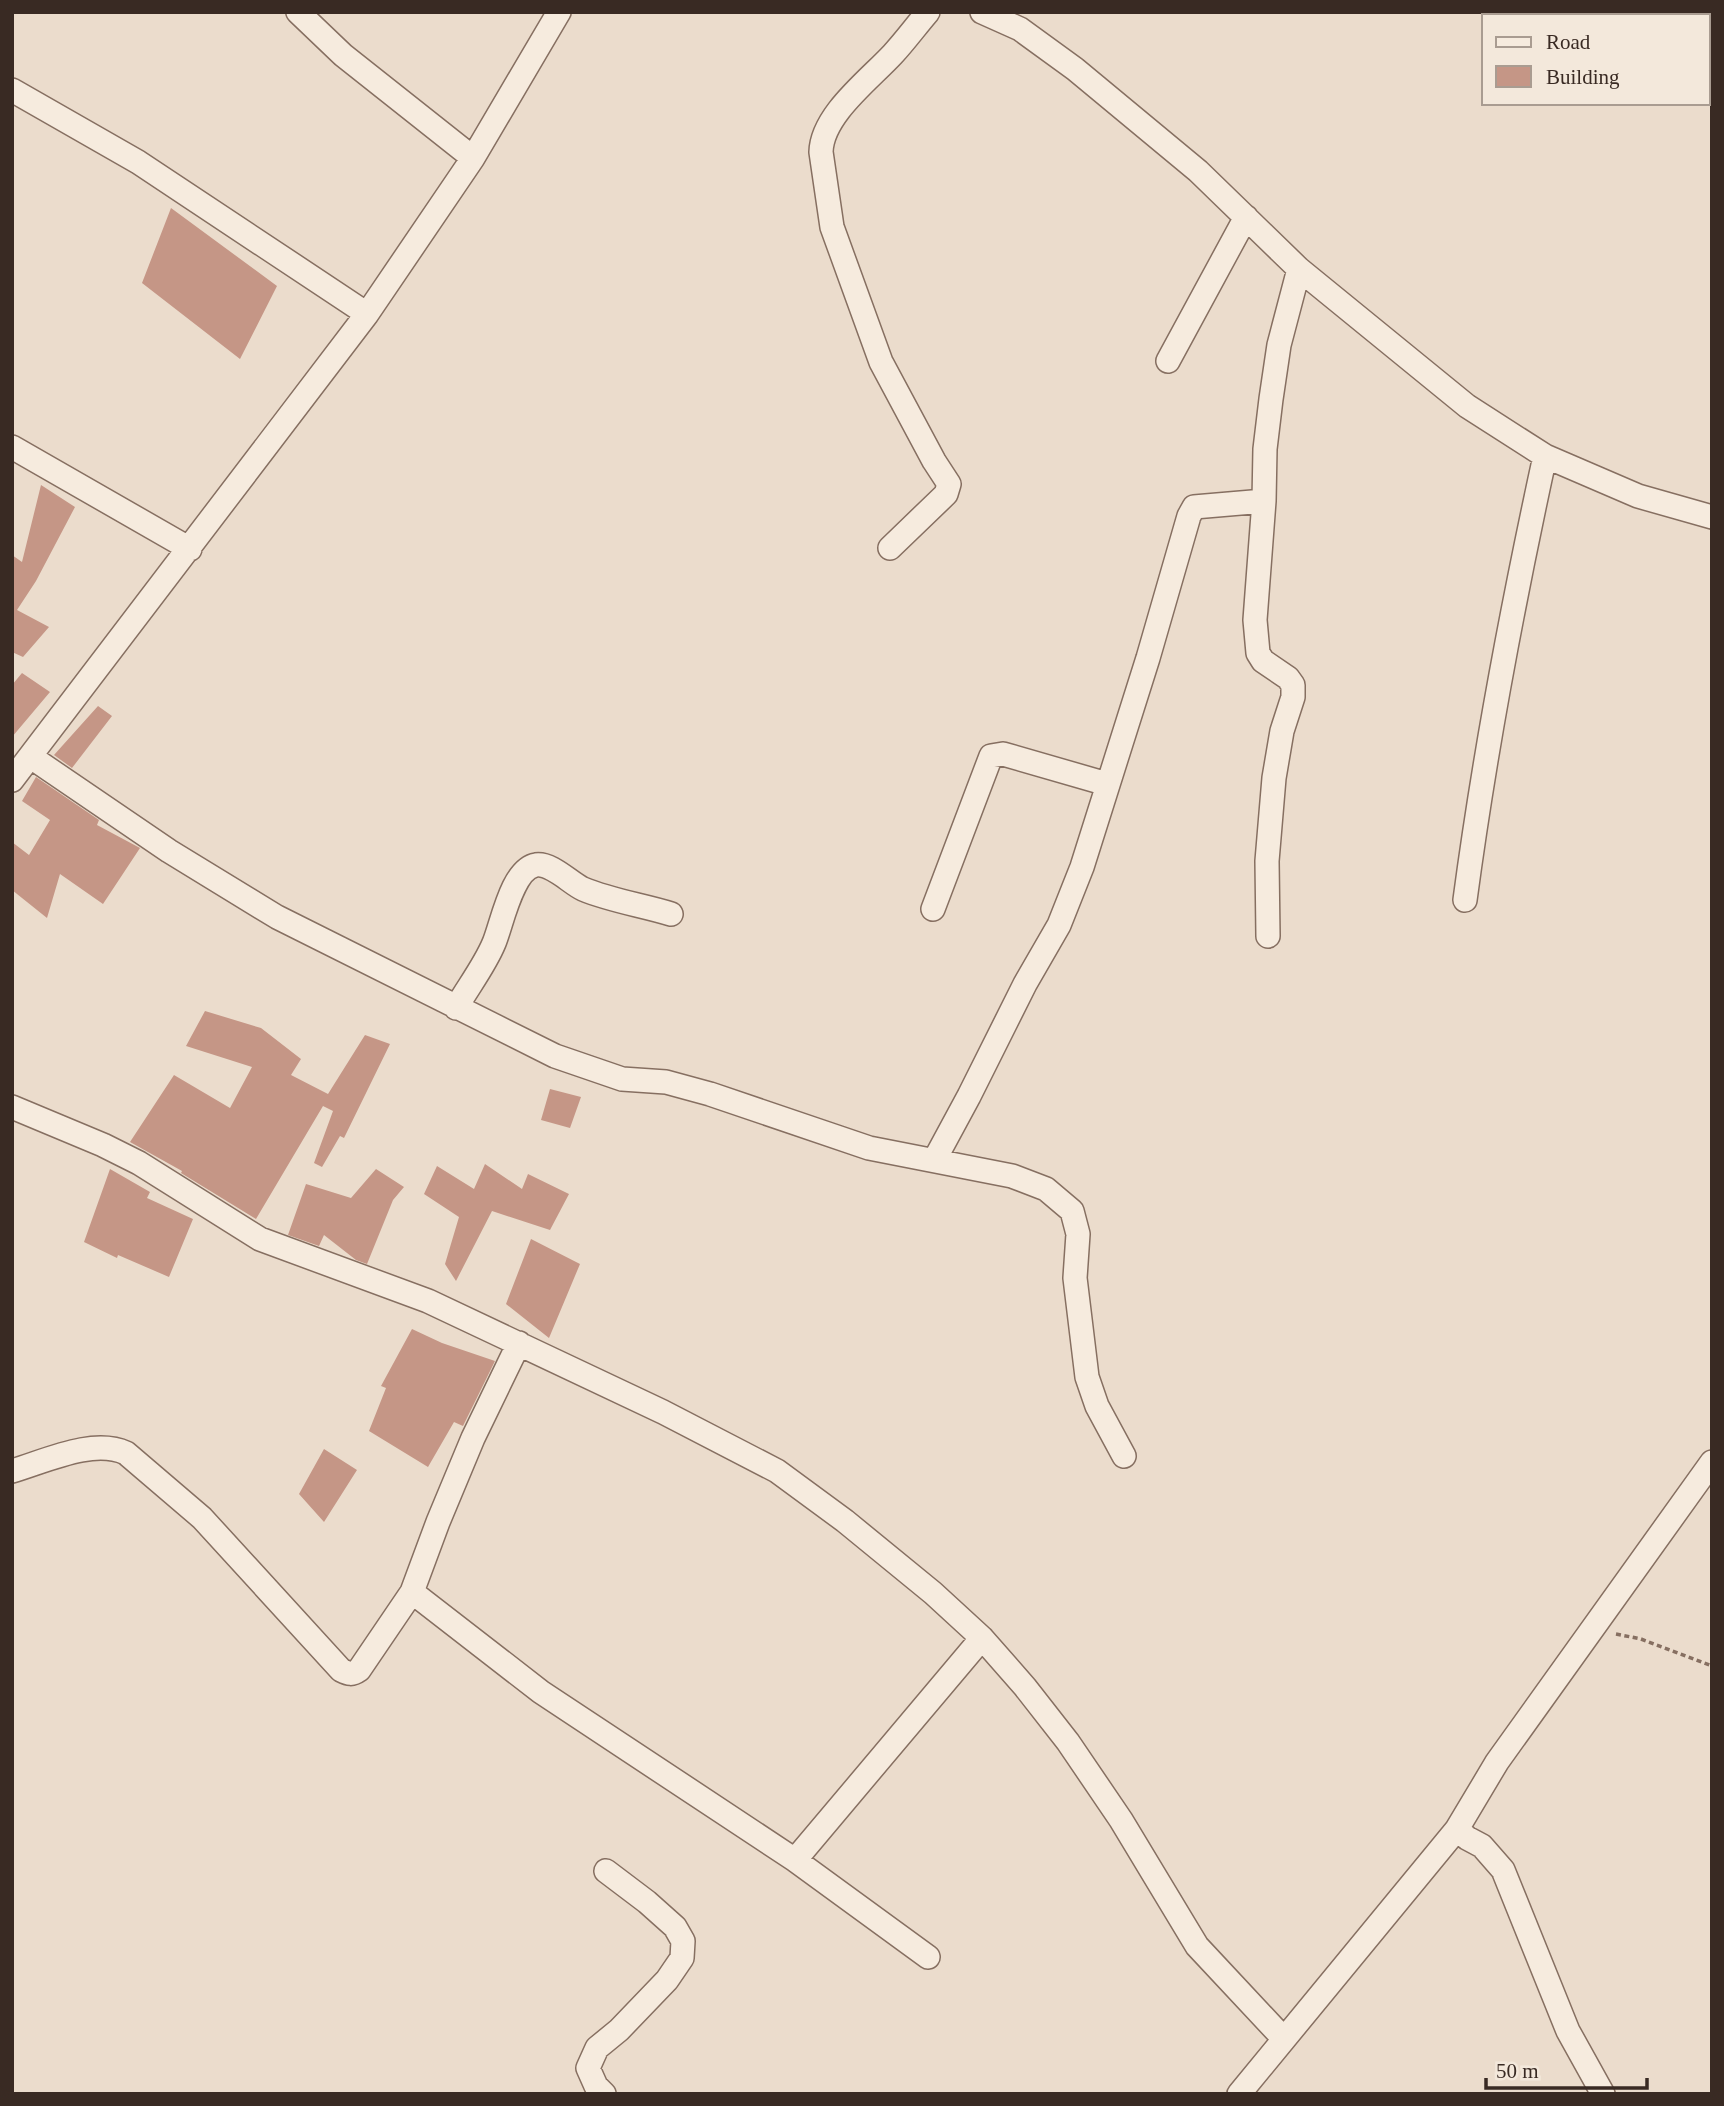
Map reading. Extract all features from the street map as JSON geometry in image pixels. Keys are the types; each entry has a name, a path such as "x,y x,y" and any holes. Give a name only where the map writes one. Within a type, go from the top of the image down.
{"street":[{"path":"298,12 343,55 473,158"},
{"path":"12,780 367,314 473,158 559,12"},
{"path":"890,548 946,494 949,484 928,450 877,350 832,227 821,152 827,127 928,12"},
{"path":"982,12 1020,29 1075,69 1198,172 1299,269 1467,406 1545,456 1638,496 1712,517"},
{"path":"12,90 138,162 367,314"},
{"path":"1168,361 1246,217"},
{"path":"1268,936 1267,861 1273,778 1282,732 1293,696 1293,685 1288,678 1268,666 1258,653 1255,620 1265,449 1271,399 1279,345 1299,269"},
{"path":"12,447 190,549"},
{"path":"1465,900 1504,652 1545,456"},
{"path":"934,1159 970,1096 1025,984 1059,925 1082,867 1148,658 1178,549 1194,507 1264,501"},
{"path":"933,909 991,756 1003,754 1107,784"},
{"path":"31,757 169,851 277,917 555,1056 622,1079 666,1082 710,1094 869,1148 1012,1176 1046,1189 1072,1212 1078,1234 1075,1278 1087,1377 1097,1406 1124,1457"},
{"path":"456,1008 494,944 514,887 528,868 539,865 549,868 582,888 619,901 671,914"},
{"path":"12,1107 139,1163 260,1239 428,1301 663,1412 777,1471 845,1521 933,1593 982,1638 1068,1742 1121,1820 1197,1946 1283,2039"},
{"path":"12,1471 99,1446 115,1447 126,1453 202,1518 341,1670 349,1674 359,1670 412,1592 468,1450 519,1343"},
{"path":"1239,2094 1457,1829 1497,1762 1712,1462"},
{"path":"412,1592 541,1692 795,1860 928,1956"},
{"path":"795,1860 982,1638"},
{"path":"1457,1829 1482,1846 1503,1870 1568,2031 1603,2094"},
{"path":"604,2094 588,2068 597,2048 620,2031 667,1980 682,1958 683,1941 668,1920 606,1871"}],"path":[{"path":"1594,1629 1641,1639 1712,1666"}],"building":[{"path":"171,208 277,286 240,359 142,283"},
{"path":"41,485 75,507 36,581 17,610 49,627 23,657 12,652 12,555 22,562"},
{"path":"22,673 50,692 12,737 12,685"},
{"path":"98,706 112,716 72,768 54,755"},
{"path":"36,777 99,820 97,825 140,848 103,904 60,874 47,918 12,890 12,842 29,855 50,820 22,801"},
{"path":"205,1011 261,1028 301,1059 291,1075 328,1094 365,1035 390,1044 344,1138 340,1136 322,1167 314,1163 333,1111 323,1106 256,1219 181,1173 182,1171 130,1142 174,1075 230,1108 252,1067 186,1046"},
{"path":"550,1089 581,1097 570,1128 541,1120"},
{"path":"485,1164 522,1189 528,1174 569,1194 550,1230 492,1211 456,1281 445,1264 459,1217 424,1194 437,1166 474,1189"},
{"path":"110,1169 150,1192 147,1198 193,1219 169,1277 118,1255 117,1258 84,1242"},
{"path":"376,1169 404,1187 393,1200 367,1264 356,1260 324,1235 319,1246 288,1235 306,1184 351,1198"},
{"path":"531,1239 580,1264 549,1338 506,1304"},
{"path":"412,1329 442,1343 495,1361 463,1426 454,1422 428,1467 369,1431 386,1388 381,1386"},
{"path":"324,1449 357,1470 324,1522 299,1494"}]}
